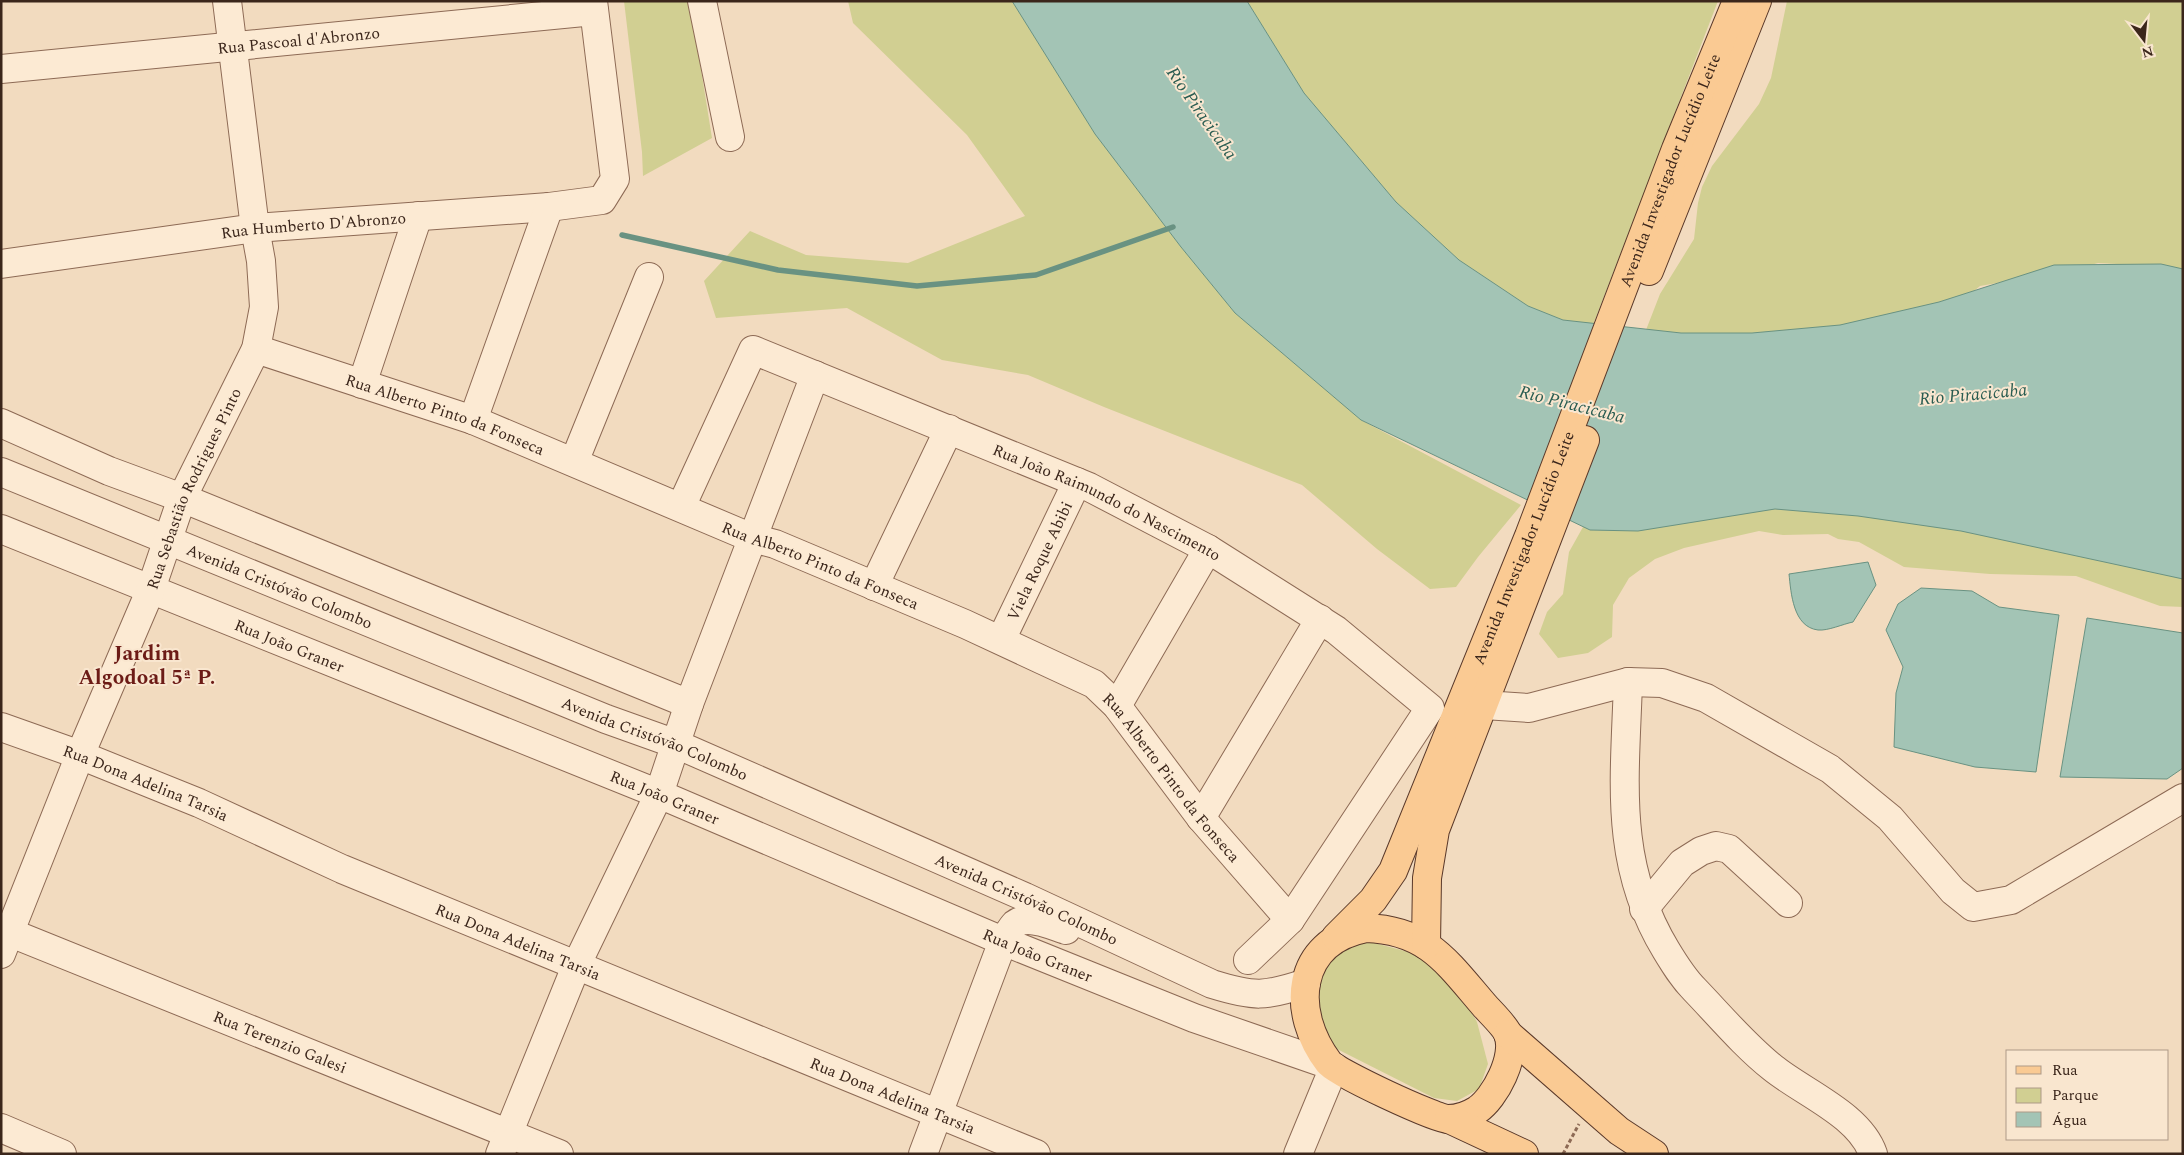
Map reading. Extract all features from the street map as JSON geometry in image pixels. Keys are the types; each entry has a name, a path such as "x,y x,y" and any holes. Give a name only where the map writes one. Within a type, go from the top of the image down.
{"main road":[{"name":"Avenida Investigador Lucídio Leite","path":"1426,945 1427,878 1435,830 1484,705 1538,541 1737,1"},
{"name":"Avenida Investigador Lucídio Leite","path":"1628,300 1757,1"},
{"name":"Avenida Investigador Lucídio Leite","path":"1332,1066 1306,1021 1304,1004 1306,983 1312,964 1329,942 1373,900 1393,871 1538,541"},
{"path":"1336,937 1347,932 1366,928 1378,928 1406,934 1426,945 1446,961 1508,1034 1619,1131 1654,1154"},
{"path":"1449,1119 1471,1114 1495,1093 1504,1073 1509,1051 1508,1034"},
{"path":"1332,1066 1428,1114 1449,1119 1524,1154"}],"street":[{"name":"Rua Sebastião Rodrigues Pinto","path":"4,938 151,588 182,498 256,349 264,307 261,261 254,228 227,1"},
{"path":"702,1 730,137"},
{"name":"Rua Pascoal d'Abronzo","path":"1,69 594,6"},
{"name":"Rua Humberto D'Abronzo","path":"1,264 254,228 549,207 602,200 615,179 594,6"},
{"path":"473,420 549,207"},
{"path":"362,384 418,216"},
{"path":"574,462 649,277"},
{"name":"Rua Alberto Pinto da Fonseca","path":"256,349 473,420 752,538 775,544 874,586 1001,640 1094,684 1117,706 1201,818 1290,920"},
{"name":"Rua João Raimundo do Nascimento","path":"681,507 753,350 1077,482 1208,549 1320,619 1336,630 1430,708 1290,920"},
{"path":"504,1143 577,964 659,794 689,704 815,375"},
{"path":"1,423 109,471 182,498 689,704"},
{"path":"874,586 949,429"},
{"name":"Avenida Cristóvão Colombo","path":"1,472 597,715 676,744 1212,984 1240,993 1262,995 1277,993 1306,983"},
{"name":"Viela Roque Abibi","path":"1001,640 1077,482"},
{"name":"Rua João Graner","path":"1,529 659,794 1003,941 1194,1018 1332,1066"},
{"path":"1117,706 1208,549"},
{"path":"1201,818 1320,619"},
{"path":"1484,705 1529,708 1628,682 1662,683 1706,698 1830,769 1890,818 1953,891 1973,907 2011,900 2183,798"},
{"path":"1628,682 1626,834 1636,886 1654,930 1683,979 1773,1068 1845,1118 1862,1133 1873,1154"},
{"name":"Rua Dona Adelina Tarsia","path":"1,727 80,754 200,803 342,869 1036,1154"},
{"path":"1644,909 1682,863 1700,851 1716,846 1729,849 1788,903"},
{"path":"1248,960 1290,920"},
{"path":"923,1154 936,1114 1003,941 1015,924 1023,921 1034,921 1074,932 1108,936"},
{"name":"Rua Terenzio Galesi","path":"4,938 504,1143 560,1154"},
{"path":"1298,1154 1332,1066"},
{"path":"1,1128 62,1154"}],"path":[{"path":"1563,1154 1589,1106"}],"green space":[{"path":"624,1 690,1 712,138 643,176 642,152"},
{"path":"848,1 1012,1 1095,134 1181,247 1235,313 1361,420 1521,505 1456,587 1430,589 1377,549 1302,485 1028,375 942,360 847,308 716,318 704,281 750,231 806,255 908,263 1025,216 967,135 853,23"},
{"path":"1247,1 1718,1 1593,325 1563,320 1528,306 1459,260 1396,202 1304,93"},
{"path":"1787,1 2183,1 2183,285 2117,264 2098,263 2076,269 1980,286 1968,296 1821,345 1646,330 1660,294 1694,239 1698,203 1702,187 1712,166 1759,104 1771,78"},
{"path":"1730,495 2183,557 2183,607 2160,606 2076,576 1990,574 1904,567 1859,542 1838,539 1828,534 1783,535 1759,531 1684,548 1655,559 1629,578 1613,605 1612,637 1588,653 1558,658 1539,634 1547,612 1563,594 1569,552 1583,527"},
{"path":"1367,941 1420,955 1456,985 1477,1022 1488,1064 1479,1089 1457,1101 1434,1098 1335,1048 1322,1024 1317,997 1322,979 1326,967 1341,948"}],"water":[{"name":"Rio Piracicaba","path":"1012,1 1247,1 1304,93 1396,202 1459,260 1528,306 1563,320 1681,333 1752,333 1840,325 1939,302 2054,265 2161,264 2183,269 2183,579 1961,531 1858,516 1775,509 1638,531 1590,530 1361,420 1235,313 1181,247 1095,134"},
{"path":"1868,562 1876,585 1853,622 1822,630 1810,628 1803,623 1798,616 1792,599 1789,574"},
{"path":"1921,588 1972,591 1999,607 2059,615 2036,772 1975,767 1894,747 1896,693 1903,667 1886,630 1898,604"},
{"path":"2087,618 2183,633 2183,768 2167,779 2060,777"}],"waterway":[{"path":"622,235 778,270 917,286 1036,275 1173,227"}],"district":[{"name":"Jardim Algodoal 5ª P.","path":"147,665"}]}
